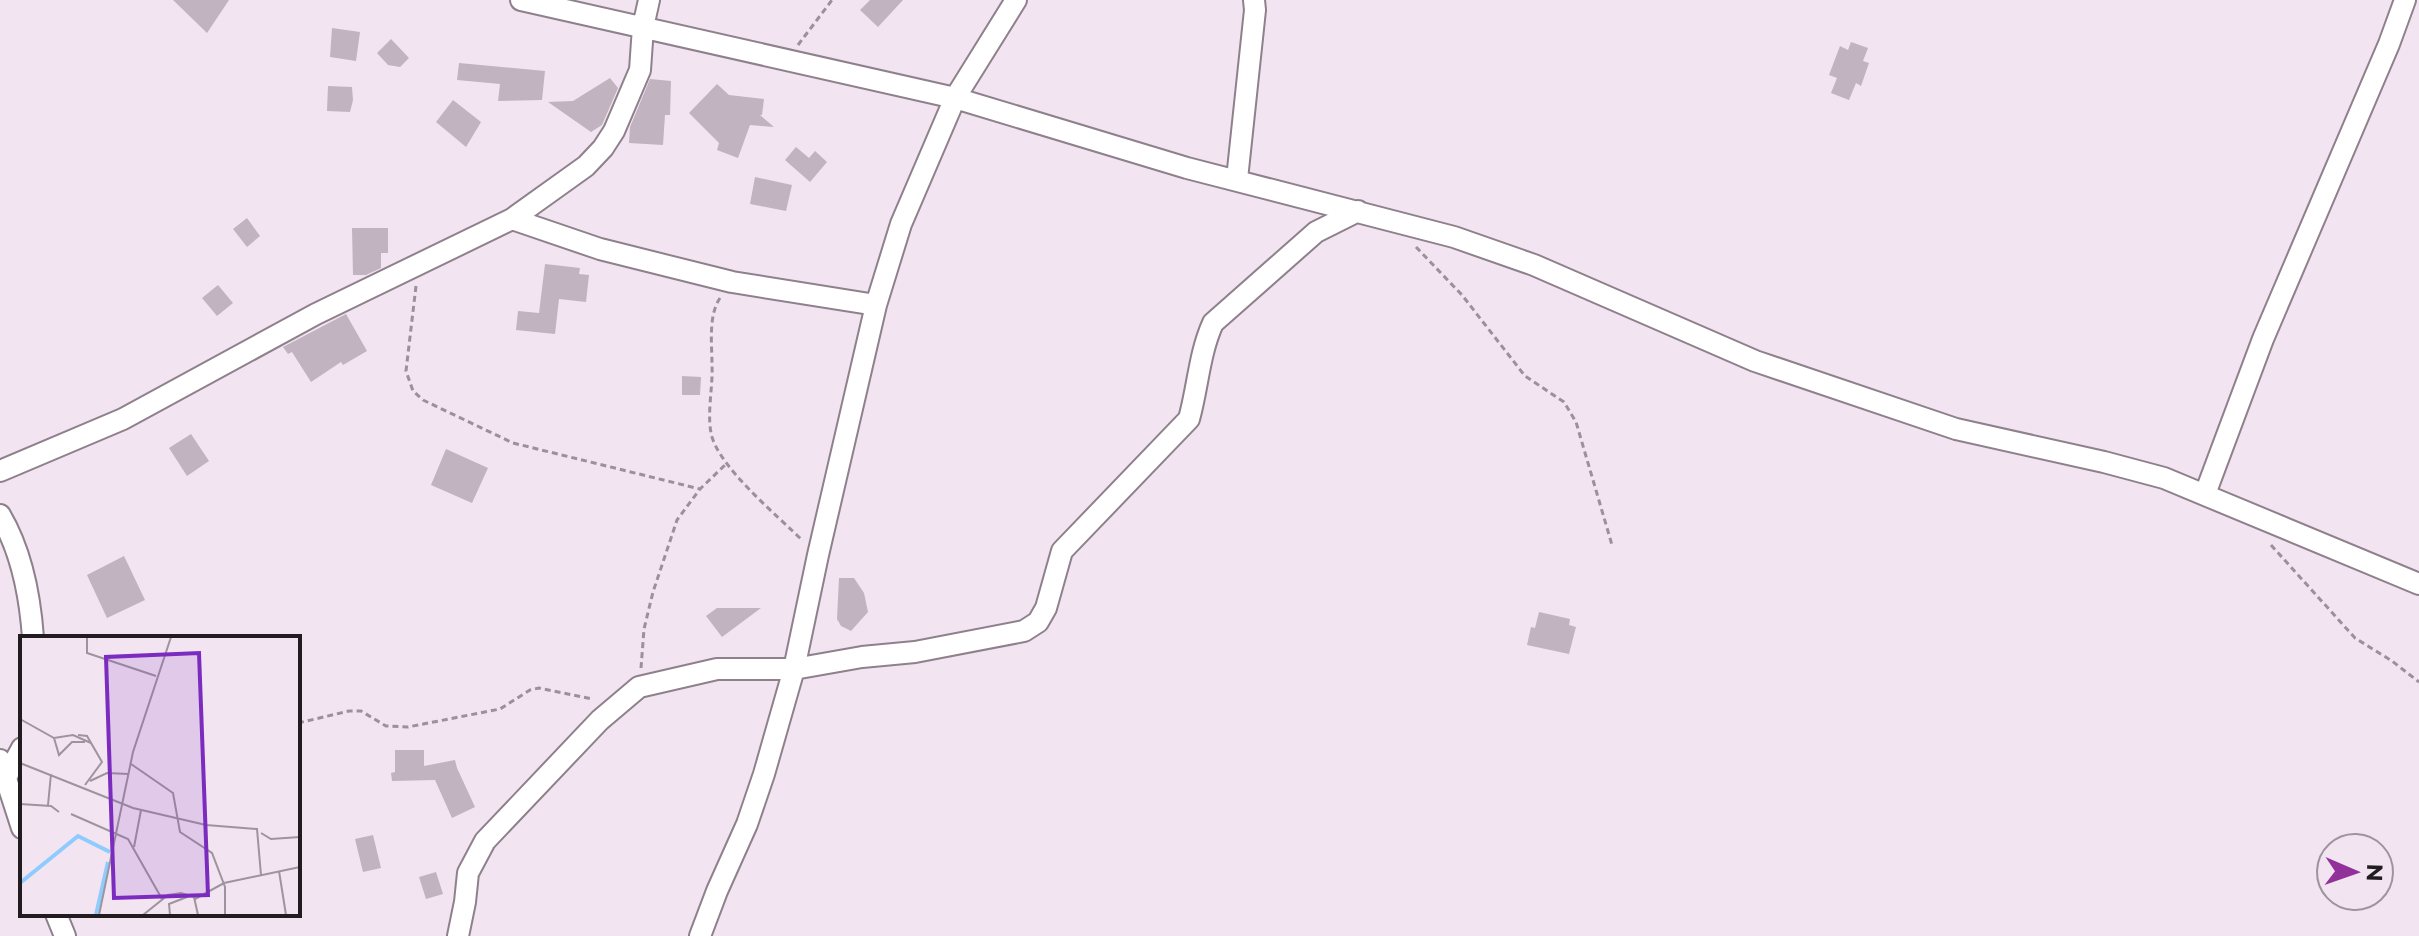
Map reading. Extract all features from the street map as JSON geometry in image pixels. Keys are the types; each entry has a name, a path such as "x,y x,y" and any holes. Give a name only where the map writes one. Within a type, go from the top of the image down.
{"street":[{"path":"521,0 955,98 1187,168 1388,218 1492,249 1755,361 1956,429 2164,478 2419,584"},
{"path":"0,471 123,419 316,314 512,219 586,166 614,131 640,70 643,27 649,0"},
{"path":"700,936 751,812 794,669 876,305 901,224 955,98 1016,0"},
{"path":"1237,179 1254,0"},
{"path":"2205,494 2263,339 2405,0"},
{"path":"458,936 468,873 477,852 600,720 639,687 717,669 794,669 862,657 915,652 1024,631 1038,622 1046,608 1062,551 1189,419 1204,344 1213,323 1316,232 1358,211"},
{"path":"512,219 600,249 732,282 876,305"},
{"path":"0,515 20,559 33,636"},
{"path":"20,751 2,775 20,823"},
{"path":"0,818 20,834"},
{"path":"57,916 65,936"}],"path":[{"path":"786,60 832,0"},
{"path":"1388,218 1462,295 1525,376 1564,402 1576,422 1612,545"},
{"path":"420,263 406,371 413,391 423,400 525,447 700,489"},
{"path":"732,282 713,313 711,437 726,464 818,555"},
{"path":"639,687 644,629 677,520 700,489 726,464"},
{"path":"2268,541 2355,638 2419,682"},
{"path":"300,723 361,711 386,726 408,727 500,709 530,690 539,688 617,705"}],"building":[{"path":"173,0 229,0 207,33"},
{"path":"870,0 903,0 878,27 860,10"},
{"path":"332,28 360,32 356,61 330,57"},
{"path":"391,39 409,58 400,67 388,65 377,53"},
{"path":"1851,42 1868,48 1863,61 1869,63 1861,86 1856,83 1849,100 1831,93 1837,78 1829,75 1840,46 1848,50"},
{"path":"459,63 545,71 542,100 498,101 500,84 457,80"},
{"path":"610,78 618,88 602,125 591,132 548,102 573,101"},
{"path":"650,79 671,81 670,115 665,115 663,145 629,143 630,127"},
{"path":"717,84 729,95 764,99 760,115 774,127 750,125 738,158 717,150 719,143 689,113"},
{"path":"328,86 352,87 350,112 327,111"},
{"path":"453,100 481,122 466,147 436,122"},
{"path":"796,147 809,158 815,151 827,162 810,182 785,160"},
{"path":"755,177 792,185 786,211 750,204"},
{"path":"247,218 260,236 247,247 233,229"},
{"path":"352,228 388,228 388,253 381,253 381,268 366,275 353,275"},
{"path":"545,264 580,268 579,274 589,275 586,302 559,299 555,334 516,330 518,311 539,313"},
{"path":"218,285 233,303 217,316 202,298"},
{"path":"346,314 367,351 343,365 341,362 311,382 292,352 288,354 283,347"},
{"path":"682,376 701,377 700,395 682,395"},
{"path":"191,434 209,461 187,476 169,448"},
{"path":"446,449 488,468 472,503 431,485"},
{"path":"124,556 145,600 107,618 87,575"},
{"path":"839,578 854,578 864,593 868,612 851,631 841,626 837,619"},
{"path":"717,608 761,608 722,637 706,616"},
{"path":"1539,612 1570,619 1569,625 1576,627 1569,654 1527,645"},
{"path":"395,750 424,750 424,766 455,760 475,807 452,818 435,780 392,781"},
{"path":"373,835 381,868 363,872 355,839"},
{"path":"436,872 443,894 426,899 419,877"}]}
